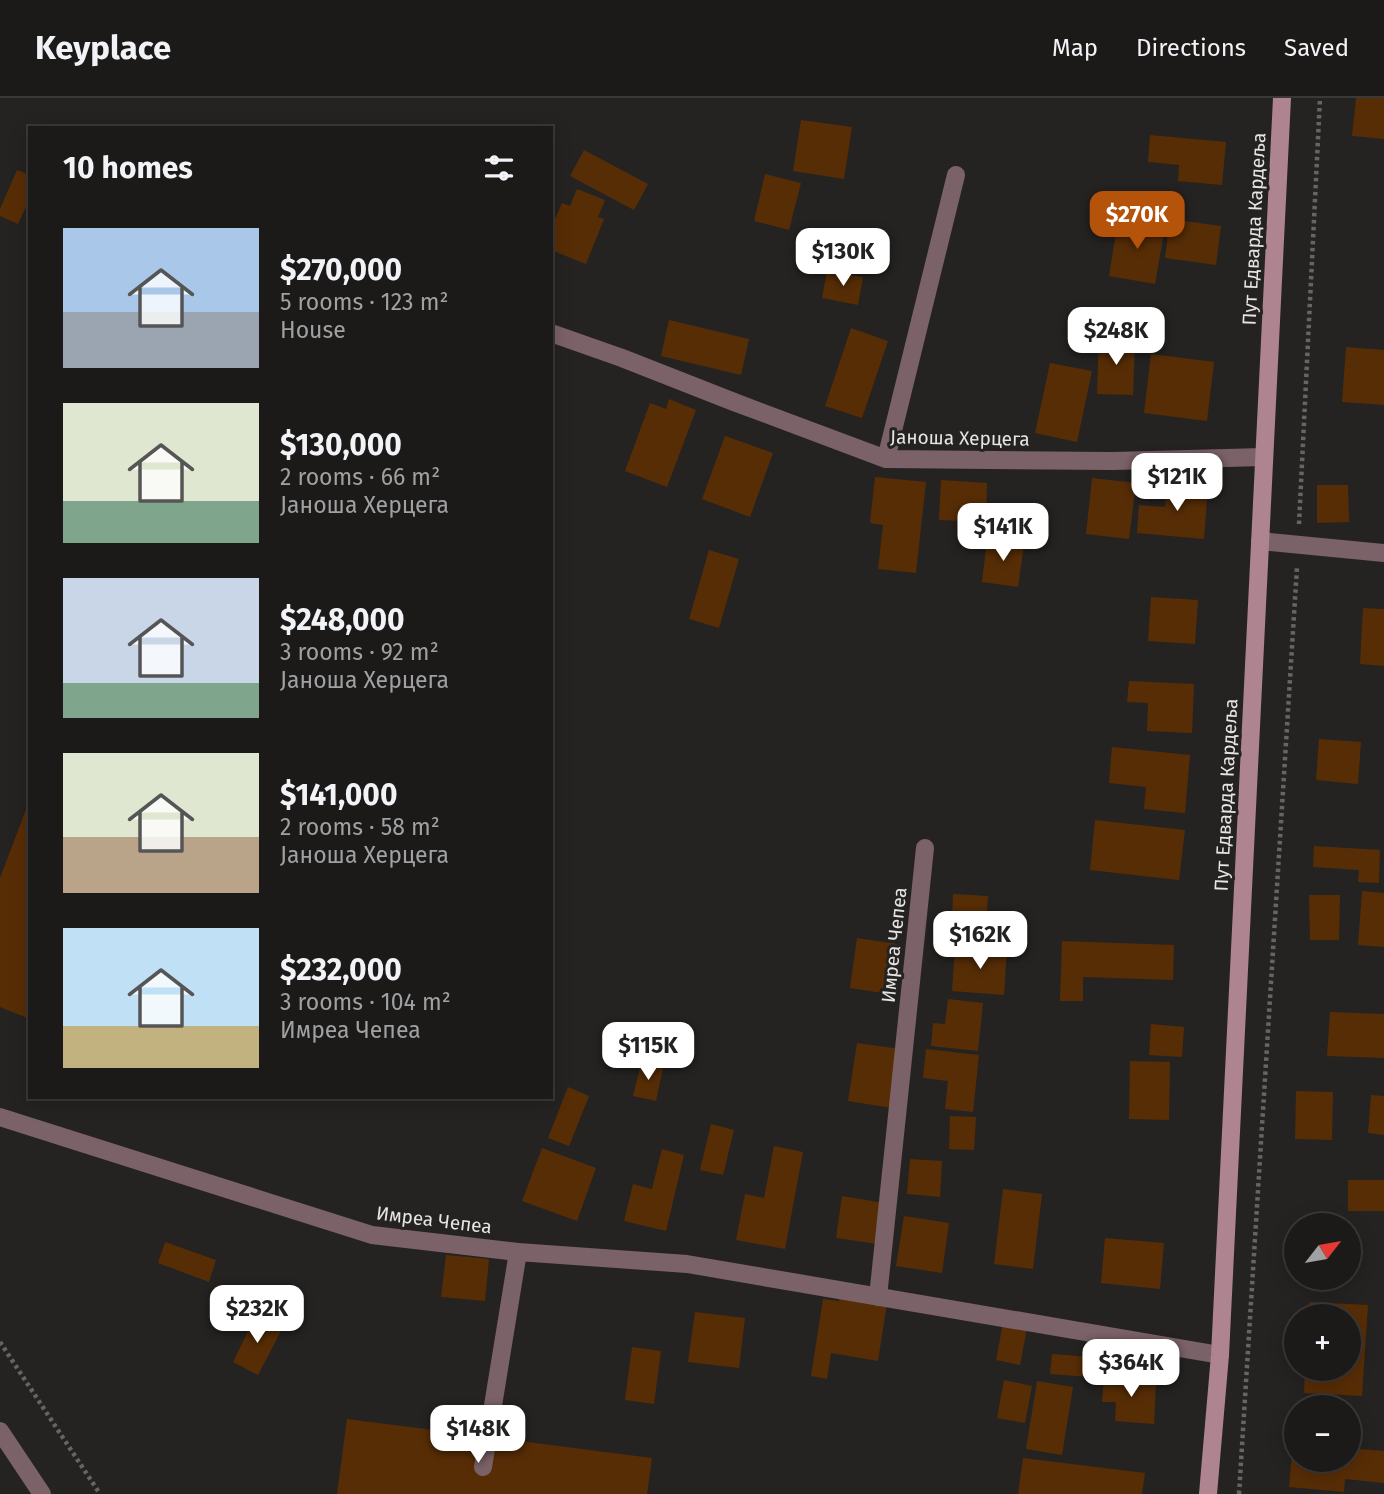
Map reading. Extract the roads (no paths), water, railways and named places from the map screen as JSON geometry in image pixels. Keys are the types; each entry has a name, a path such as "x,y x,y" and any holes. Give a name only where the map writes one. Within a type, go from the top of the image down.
{"main road":[{"name":"Пут Едварда Кардеља","path":"1208,1494 1220,1355 1282,98"}],"street":[{"path":"886,460 956,175"},
{"name":"Јаноша Херцега","path":"553,334 886,460 1113,461 1264,457"},
{"path":"1259,541 1384,553"},
{"name":"Имреа Чепеа","path":"878,1297 925,848"},
{"name":"Имреа Чепеа","path":"0,1116 372,1235 518,1252 687,1264 1220,1355"},
{"path":"483,1467 518,1252"},
{"path":"0,1431 42,1494"}]}
